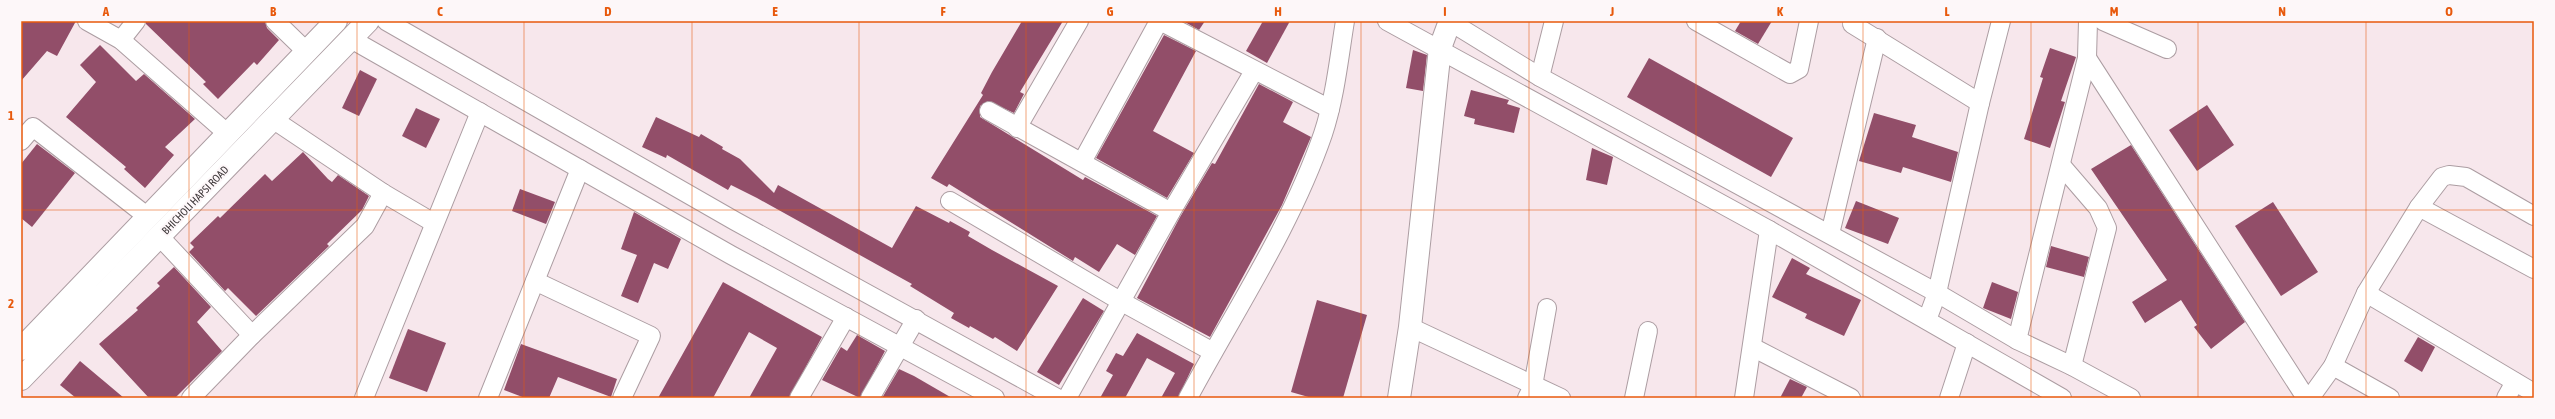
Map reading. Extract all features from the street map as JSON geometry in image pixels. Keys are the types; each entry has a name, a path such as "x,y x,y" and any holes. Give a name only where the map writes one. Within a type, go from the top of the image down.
{"street":[{"path":"87,21 121,40 228,134"},
{"path":"121,40 136,21"},
{"path":"275,21 307,52"},
{"path":"21,349 336,21"},
{"name":"BHICHOLI HAPSI ROAD","path":"21,379 274,120 368,21"},
{"path":"386,21 735,221 916,319 1057,398"},
{"path":"1017,128 1079,21"},
{"path":"1082,162 1159,21 1330,109"},
{"path":"1188,398 1212,352 1242,301 1302,187 1323,133 1330,109 1345,21"},
{"path":"1387,21 1440,48 1770,230 2062,398"},
{"path":"1399,398 1410,327 1440,48 1450,21 1540,77 1830,234 1937,293 2017,340 2072,366 2131,398"},
{"path":"1540,77 1554,21"},
{"path":"1696,21 1790,74 1799,69 1809,21"},
{"path":"1927,320 1937,293 1980,103 2001,21"},
{"path":"2017,340 2087,58 2088,21"},
{"path":"2103,21 2167,48"},
{"path":"1852,24 1877,38 1980,103"},
{"path":"1830,234 1877,38"},
{"path":"351,39 580,169 995,398"},
{"path":"2087,58 2306,398"},
{"path":"1067,398 1171,212 1254,71"},
{"path":"989,111 1017,128 1082,162 1171,212"},
{"path":"364,398 480,112"},
{"path":"274,120 383,192 434,223"},
{"path":"21,141 27,124 148,217"},
{"path":"2061,165 2098,208 2107,228 2072,366"},
{"path":"488,398 580,169"},
{"path":"2310,398 2333,366 2366,293 2419,207 2442,177 2449,175 2466,178 2534,216"},
{"path":"190,398 252,334 365,226 383,192"},
{"path":"950,201 1122,302 1212,352"},
{"path":"2419,207 2534,269"},
{"path":"1744,398 1770,230"},
{"path":"160,237 252,334"},
{"path":"535,281 651,336 622,398"},
{"path":"2366,293 2534,393"},
{"path":"1530,392 1547,308"},
{"path":"799,398 846,317"},
{"path":"870,398 916,319"},
{"path":"1410,327 1530,392 1560,398"},
{"path":"1634,398 1648,331"},
{"path":"1949,398 1967,343"},
{"path":"1752,347 1850,398"},
{"path":"2333,366 2390,398"},
{"path":"2506,398 2515,382"}],"building":[{"path":"21,21 76,21 57,56 47,51 21,81"},
{"path":"146,21 265,21 267,28 279,40 257,65 254,62 218,99 203,84 206,82 146,24"},
{"path":"1022,21 1063,21 1020,92 1024,94 1014,113 988,101 980,106 980,117 1083,180 1085,177 1157,216 1135,255 1117,244 1099,272 1075,257 1073,261 949,184 947,187 931,178 983,95 981,93 992,72"},
{"path":"1183,21 1205,21 1199,30"},
{"path":"1263,21 1290,21 1267,63 1246,51"},
{"path":"1741,21 1772,21 1758,44 1735,31"},
{"path":"1164,35 1196,51 1153,131 1194,153 1167,198 1096,158"},
{"path":"100,45 136,81 144,74 195,119 165,147 174,155 145,188 124,169 126,167 66,117 96,82 80,65"},
{"path":"2050,48 2076,57 2061,101 2065,102 2050,148 2024,139 2043,78 2040,77"},
{"path":"1413,50 1427,55 1423,91 1406,88"},
{"path":"1649,58 1793,138 1771,177 1627,97"},
{"path":"360,70 377,79 359,116 342,108"},
{"path":"1259,84 1293,102 1283,122 1311,137 1282,205 1210,337 1137,298 1180,217 1212,163 1215,164"},
{"path":"1471,90 1509,100 1507,104 1520,108 1514,133 1474,124 1475,119 1464,116"},
{"path":"2207,105 2234,145 2197,171 2169,130"},
{"path":"416,108 440,119 426,148 402,136"},
{"path":"1874,113 1916,125 1912,137 1958,152 1951,182 1903,167 1901,173 1859,161"},
{"path":"656,117 699,137 701,134 723,147 722,149 740,159 774,193 778,185 892,248 916,206 949,223 950,221 970,232 968,236 1058,286 1017,351 995,337 993,339 970,326 969,328 951,318 954,313 910,286 912,284 757,198 731,185 728,190 667,155 666,158 642,147"},
{"path":"37,144 75,173 32,227 21,218 21,164"},
{"path":"2131,145 2245,322 2211,349 2194,327 2197,325 2181,300 2145,323 2132,302 2167,280 2091,169"},
{"path":"1592,148 1613,157 1607,185 1586,180"},
{"path":"303,152 332,182 338,175 369,196 362,210 327,244 329,246 256,316 228,288 225,291 189,252 194,247 190,243 218,216 220,218 265,174 272,181"},
{"path":"520,189 555,202 546,224 512,211"},
{"path":"1856,201 1899,218 1888,244 1845,228"},
{"path":"2273,202 2318,272 2281,296 2235,226"},
{"path":"634,212 681,239 668,269 654,263 638,303 621,296 637,255 621,249"},
{"path":"2051,246 2089,257 2084,277 2046,267"},
{"path":"1792,258 1810,268 1806,274 1861,300 1844,336 1805,318 1807,314 1772,297"},
{"path":"174,267 211,307 197,322 222,351 175,398 149,398 99,344 138,310 136,308 160,286 157,283"},
{"path":"723,282 822,337 789,398 749,398 777,348 749,332 713,398 658,398"},
{"path":"1992,282 2018,292 2011,319 1983,308"},
{"path":"1083,298 1104,311 1059,385 1037,372"},
{"path":"1317,300 1367,315 1343,398 1312,398 1291,392"},
{"path":"408,329 446,343 427,392 389,378"},
{"path":"1137,333 1194,364 1178,398 1161,398 1175,373 1147,358 1125,398 1100,398 1113,375 1106,371 1116,353 1123,356"},
{"path":"857,335 885,351 860,398 822,380 841,347 847,351"},
{"path":"2418,337 2435,347 2422,372 2404,361"},
{"path":"521,344 617,379 611,397 558,377 549,398 525,398 504,390"},
{"path":"80,361 124,398 76,398 60,385"},
{"path":"899,369 914,376 952,398 882,398"},
{"path":"1790,379 1807,387 1801,398 1780,398"}]}
